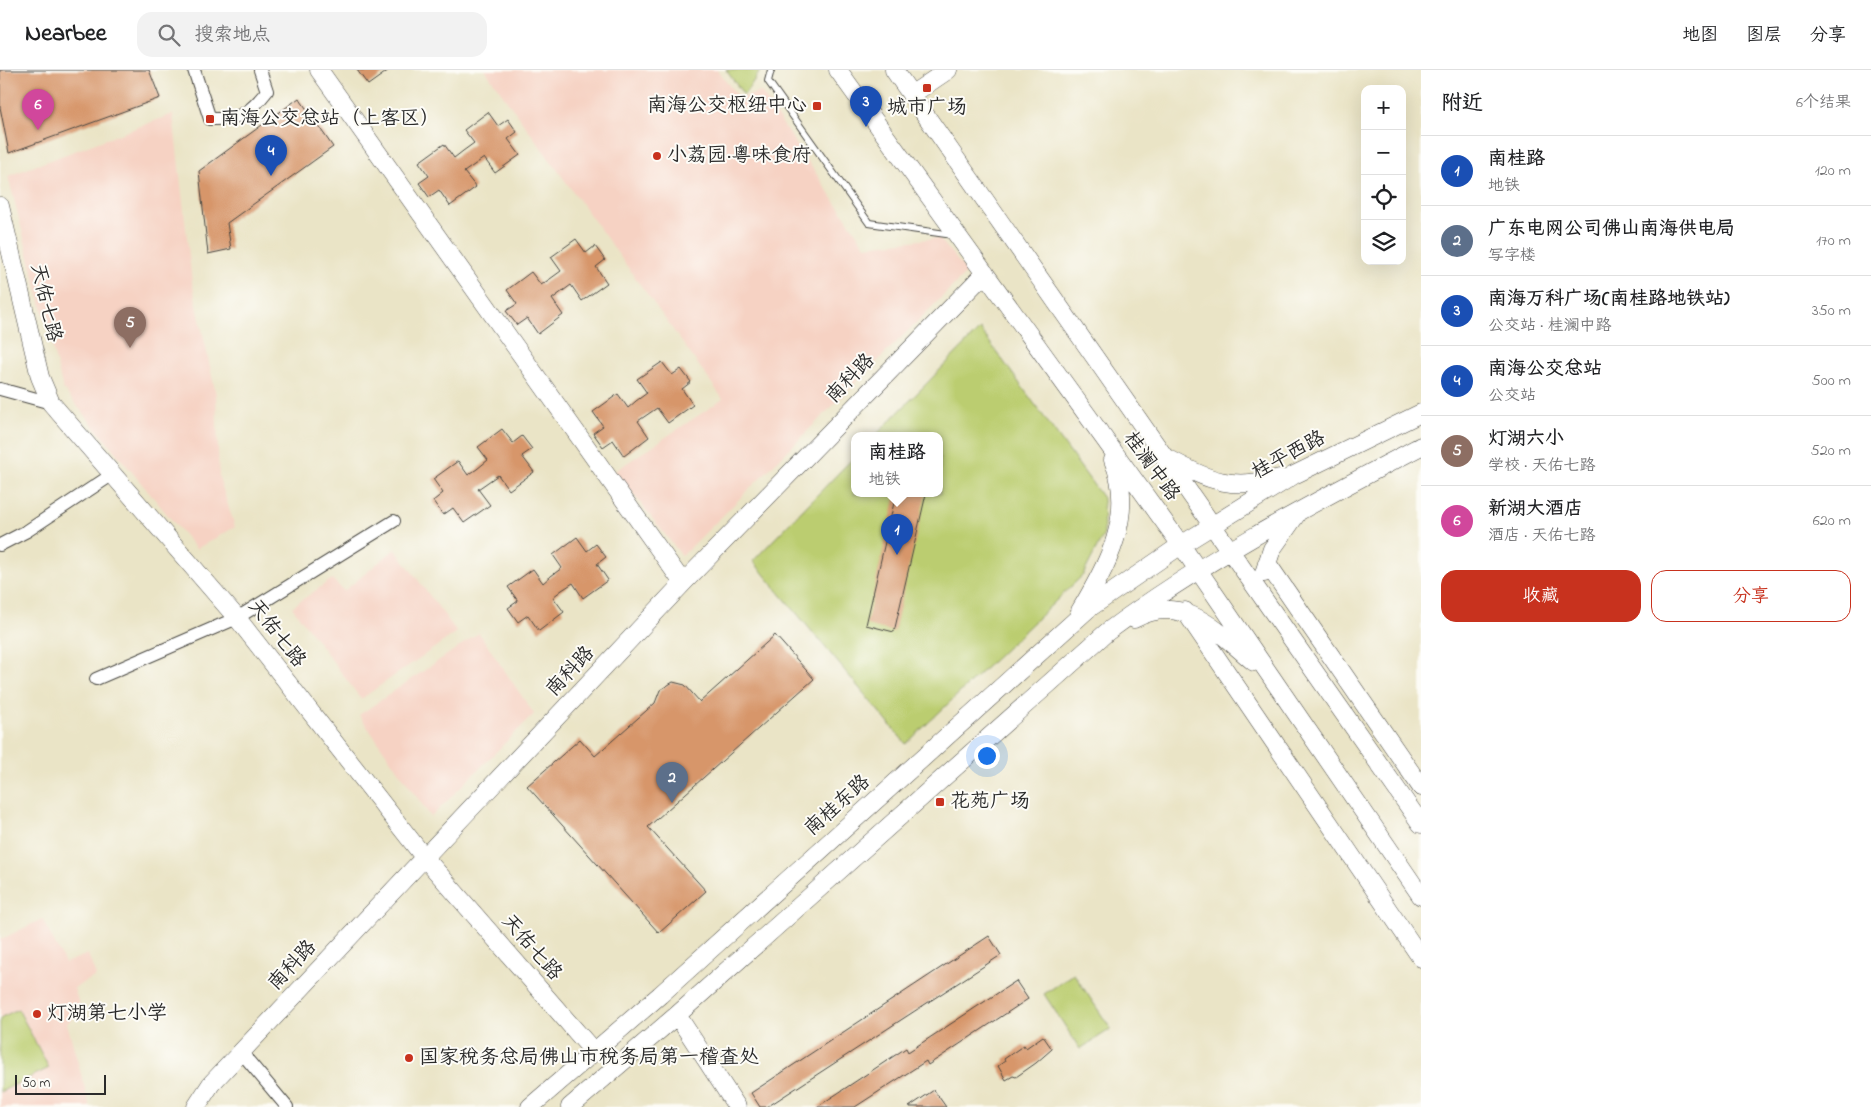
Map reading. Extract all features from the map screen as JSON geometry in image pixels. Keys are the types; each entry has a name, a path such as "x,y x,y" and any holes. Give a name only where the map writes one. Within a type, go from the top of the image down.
{"main road":[{"path":"319,70 683,583"},
{"name":"桂澜中路","path":"838,70 1181,544 1421,896"},
{"name":"桂澜中路","path":"894,70 1418,817"},
{"path":"911,95 948,70"},
{"name":"天佑七路","path":"0,206 40,377 52,403 237,618 424,858 594,1052"},
{"name":"南科路","path":"196,1107 211,1084 683,583 984,273"},
{"name":"桂平西路","path":"1181,544 1300,473 1421,413"},
{"path":"1073,622 1109,561 1122,514 1121,478 1102,436"},
{"path":"570,1107 677,1015 1099,638 1153,598 1230,550 1421,446"},
{"path":"1165,457 1197,474 1227,484 1256,484 1300,473"},
{"path":"1272,611 1262,579 1272,550 1300,511"},
{"name":"南桂东路","path":"530,1107 594,1052 1073,622 1136,574 1181,544"},
{"path":"1268,563 1421,787"},
{"path":"1099,638 1147,611 1185,611 1211,626 1272,678"},
{"path":"1185,611 1421,958"},
{"path":"677,1015 736,1107"}],"street":[{"path":"194,70 210,118 231,120 254,107 267,91 260,70"},
{"path":"0,388 52,403"},
{"path":"0,544 27,531 113,474"},
{"path":"96,679 237,618 394,521"},
{"path":"241,1052 287,1107"}],"lane":[{"path":"771,70 768,81 869,223 958,236"}],"shaded area":[{"path":"485,70 717,70 739,98 761,92 865,246 939,238 967,272 682,556 615,471 723,399"},
{"path":"173,114 192,282 216,395 219,477 235,527 196,549 63,389 8,176"},
{"path":"395,549 457,632 361,699 292,607 332,579 344,591"},
{"path":"479,633 534,714 431,817 359,715"},
{"name":"灯湖第七小学","path":"42,919 65,963 88,954 96,976 74,988 80,1007 74,1010 73,1018 67,1023 90,1107 0,1107 0,940"}],"green space":[{"path":"726,70 761,70 744,95"},
{"path":"980,329 1103,498 1104,534 1083,575 906,744 753,561 851,460 851,497 943,497 943,432 879,432"},
{"path":"1074,974 1111,1029 1080,1049 1044,994"},
{"path":"18,1009 49,1068 0,1092 0,1018"}],"building":[{"path":"0,70 149,70 160,98 9,153 0,107"},
{"path":"357,70 389,70 368,85"},
{"path":"299,98 333,147 227,223 231,249 208,254 199,171"},
{"path":"488,112 498,126 508,119 517,132 508,139 520,155 495,173 484,158 464,172 476,187 450,206 439,190 429,197 419,183 429,176 419,162 444,144 454,158 474,143 464,130"},
{"path":"576,239 586,253 595,246 605,260 596,267 607,283 582,301 571,285 552,299 563,315 538,334 527,318 517,325 506,311 517,304 507,290 531,272 541,285 561,271 551,257"},
{"path":"662,362 672,375 681,369 691,382 682,389 693,405 668,423 657,408 638,421 649,437 624,456 613,440 603,447 593,433 603,426 593,412 618,394 628,408 647,393 637,379"},
{"path":"502,429 513,443 522,436 532,449 522,456 534,472 509,490 498,475 478,489 490,505 464,523 453,508 443,515 433,501 443,493 433,479 458,461 468,475 477,469 488,460 478,447"},
{"path":"895,497 925,497 894,632 866,625"},
{"path":"577,537 587,551 596,544 606,557 597,564 608,580 583,598 573,583 562,590 553,597 564,612 539,631 528,615 518,622 508,608 518,601 508,587 533,569 543,583 562,568 553,555"},
{"path":"775,635 814,679 648,827 706,891 659,933 527,786 580,739 595,756 655,703 660,690 673,682 685,685 700,702"},
{"path":"989,936 1001,955 767,1107 760,1107 751,1093"},
{"path":"1016,981 1028,999 928,1065 926,1061 855,1107 817,1107 906,1048 908,1052"},
{"path":"1043,1036 1052,1049 1016,1077 1013,1076 1006,1080 998,1066 1005,1061 1004,1059 1024,1045 1026,1048"},
{"path":"934,1090 946,1107 909,1107"}],"place":[{"name":"城市广场","path":"927,88"},
{"name":"南海公交枢纽中心","path":"817,106"},
{"name":"南海公交总站（上客区）","path":"210,119"},
{"name":"南海万科广场(南桂路地铁站)","path":"866,127"},
{"name":"新湖大酒店","path":"38,130"},
{"name":"小荔园·粤味食府","path":"657,156"},
{"name":"南海公交总站","path":"271,176"},
{"name":"灯湖六小","path":"130,348"},
{"name":"南桂路","path":"897,555"},
{"name":"花苑广场","path":"940,802"},
{"name":"广东电网公司佛山南海供电局","path":"672,803"},
{"name":"灯湖第七小学","path":"37,1014"},
{"name":"国家税务总局佛山市税务局第一稽查处","path":"409,1058"}]}
